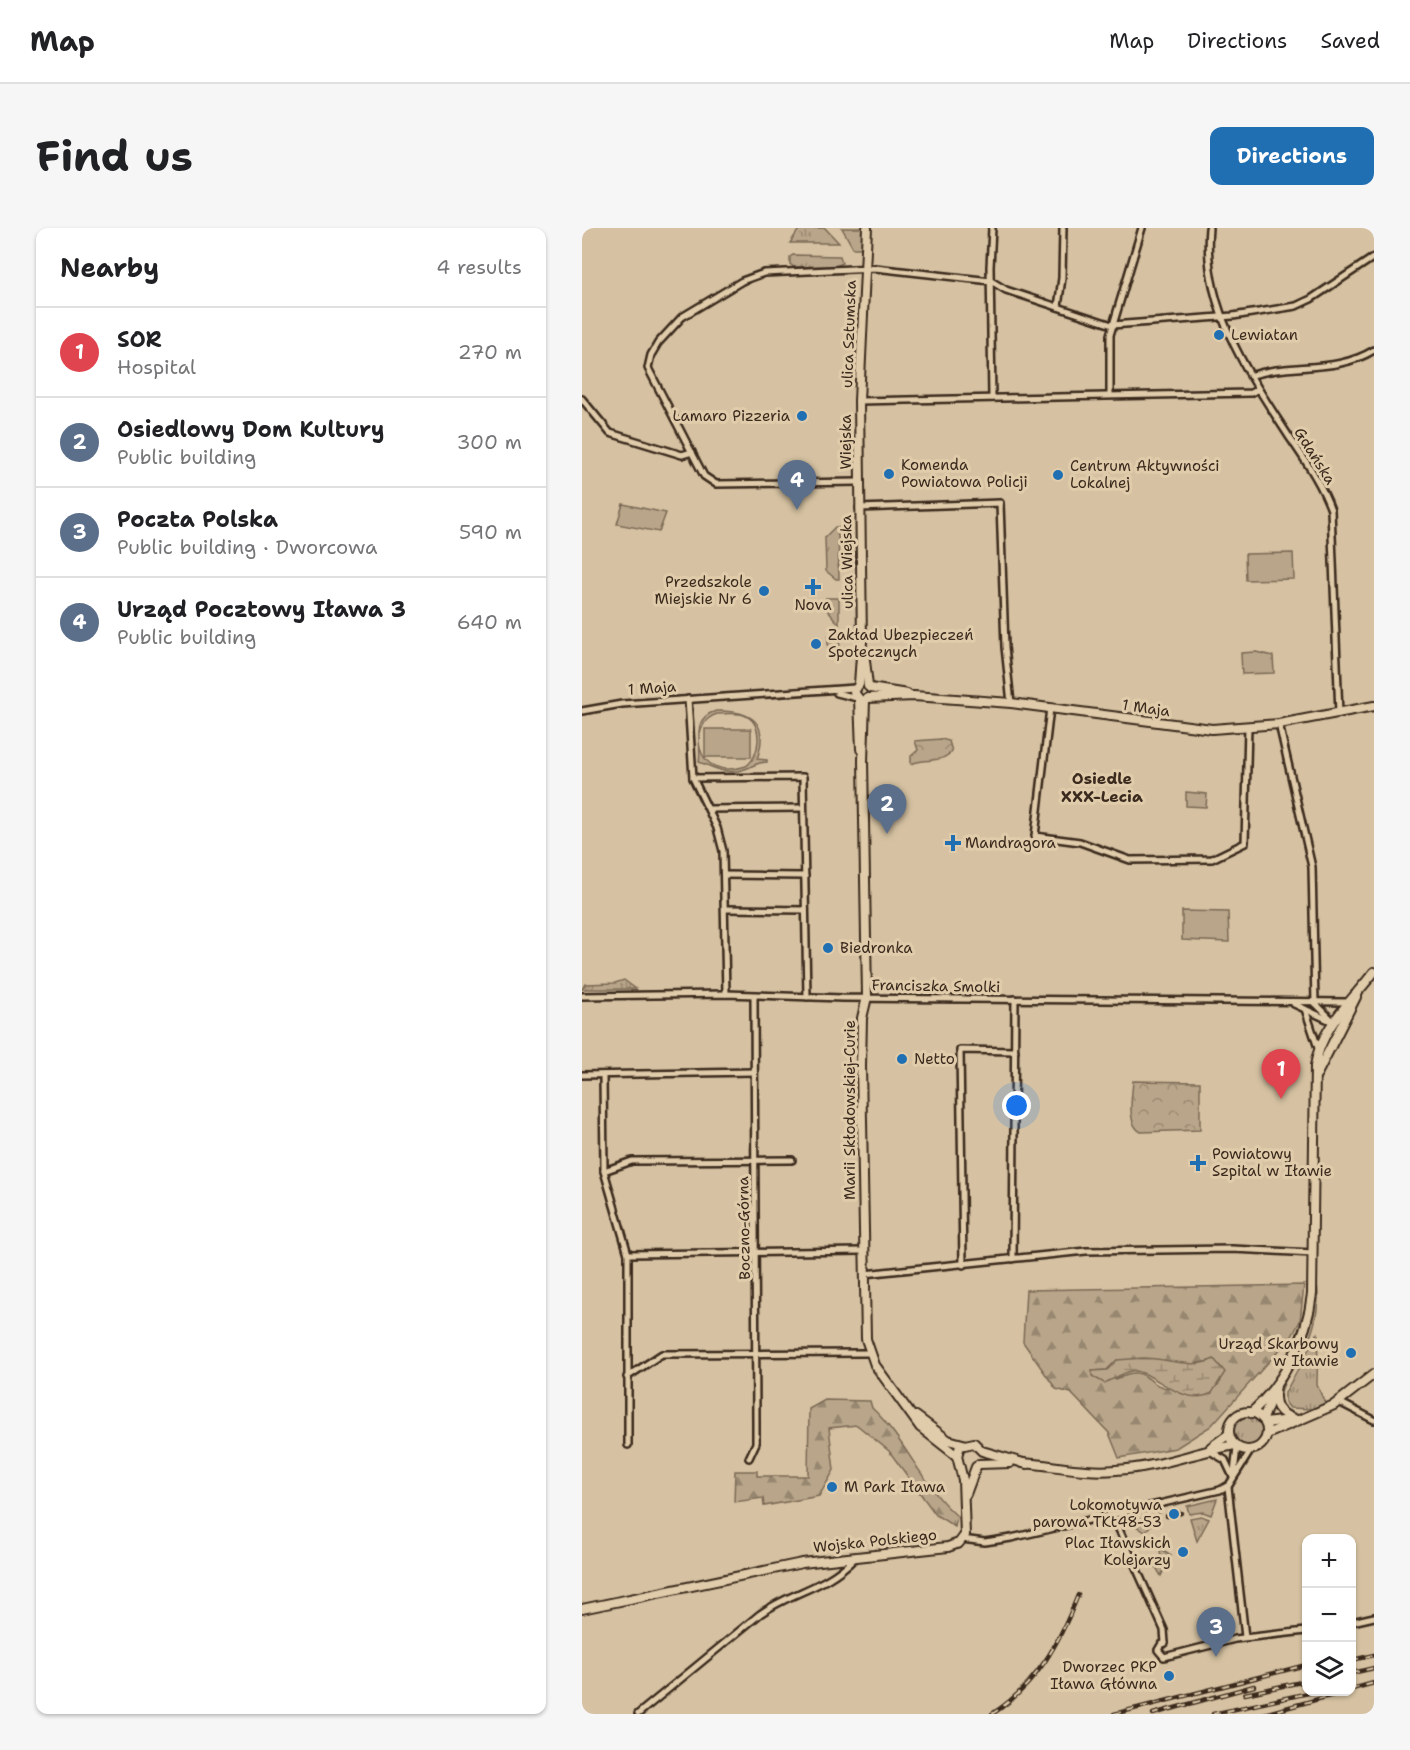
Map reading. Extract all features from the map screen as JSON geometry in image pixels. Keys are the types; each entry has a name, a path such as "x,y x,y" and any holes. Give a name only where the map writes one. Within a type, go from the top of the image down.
{"street":[{"path":"865,267 867,228"},
{"path":"992,228 992,398"},
{"path":"1058,307 1064,228"},
{"path":"1110,395 1112,324 1142,228"},
{"name":"Gdańska","path":"1209,228 1207,250 1210,273 1222,316 1236,350 1258,389 1317,479 1331,510 1339,714"},
{"path":"859,482 716,484 704,476 648,368 651,355 658,343 682,317 742,281 764,273 865,267 991,281 1006,290 1112,324 1222,316 1296,306 1311,299 1374,257"},
{"name":"ulica Sztumska","path":"860,401 865,267"},
{"path":"1250,376 1267,371 1348,363 1374,350"},
{"path":"860,401 1251,393 1258,389"},
{"path":"582,399 610,433 682,455 692,452"},
{"name":"Wiejska","path":"859,482 860,401"},
{"name":"ulica Wiejska","path":"859,482 863,687"},
{"path":"859,508 1000,503 1005,647 1011,704"},
{"path":"862,699 863,687"},
{"path":"862,699 863,687"},
{"name":"1 Maja","path":"582,711 622,704 832,692 863,687 914,696 1050,708 1196,728 1279,724 1374,706"},
{"name":"1 Maja","path":"832,692 862,699 914,696"},
{"path":"688,699 693,778 721,839 724,875 726,994"},
{"name":"Marii Skłodowskiej-Curie","path":"862,699 859,738 863,761 867,997 862,1018 861,1066 866,1339 869,1353 882,1377 920,1427 957,1456"},
{"path":"1050,708 1035,836 1080,842 1130,860 1212,859 1245,843 1248,727"},
{"path":"1279,724 1312,867 1315,1003 1337,1024"},
{"path":"693,778 803,777 807,997"},
{"path":"709,809 803,808"},
{"path":"724,875 805,876"},
{"path":"725,909 805,910"},
{"path":"1318,1048 1374,972"},
{"path":"1316,1076 1348,1002 1358,993"},
{"name":"Franciszka Smolki","path":"582,996 726,994 807,997 1290,1003 1315,1003 1329,1000 1348,1002"},
{"name":"Boczno-Górna","path":"749,1458 756,1443 757,1353 754,996"},
{"path":"1013,1259 1015,999"},
{"name":"Franciszka Smolki","path":"1290,1003 1337,1024"},
{"path":"1206,1450 1229,1434 1235,1418 1251,1413 1276,1383 1296,1352 1309,1318 1313,1253 1318,1048 1305,1010"},
{"path":"963,1265 960,1050 1015,1051"},
{"path":"582,1075 754,1072"},
{"path":"603,1075 604,1171 628,1254 628,1445"},
{"path":"604,1171 632,1161 755,1159 792,1161"},
{"path":"864,1274 1086,1251 1232,1249 1313,1253"},
{"path":"628,1254 863,1251"},
{"path":"627,1377 662,1354 869,1353"},
{"path":"1267,1434 1339,1402 1374,1374"},
{"path":"1276,1383 1274,1395 1276,1408 1283,1415 1298,1420"},
{"path":"1245,1637 1228,1486 1251,1450 1262,1445 1267,1434 1264,1421 1276,1383"},
{"path":"1339,1402 1374,1420"},
{"name":"Marii Skłodowskiej-Curie","path":"908,1410 948,1440 963,1444"},
{"path":"1251,1413 1264,1421 1298,1420"},
{"path":"1229,1434 1236,1446 1233,1477"},
{"path":"962,1539 964,1501 961,1465 957,1456 963,1444 974,1443 982,1451 1027,1464 1081,1471 1118,1470 1164,1463 1206,1450 1236,1446 1251,1450"},
{"path":"1206,1450 1225,1460 1233,1477"},
{"path":"964,1501 982,1451"},
{"path":"961,1465 968,1468 1027,1464"},
{"name":"Wojska Polskiego","path":"582,1609 802,1563 948,1547 962,1539 972,1542 1003,1540 1113,1516 1228,1486"},
{"path":"1113,1516 1164,1630 1165,1643"},
{"path":"638,1714 772,1605 838,1575 857,1556"},
{"path":"1356,1621 1374,1617"},
{"path":"1165,1643 1159,1646 1158,1652 1164,1657 1245,1637 1302,1631"},
{"path":"1165,1643 1171,1647 1170,1654"}],"green space":[{"path":"800,228 825,228 839,243 790,243"},
{"path":"842,228 864,228 863,248 853,248"},
{"path":"793,255 840,256 842,263 837,266 794,267 790,264 790,257"},
{"path":"623,504 666,513 659,532 617,524"},
{"path":"835,527 838,527 839,579 826,571 825,537"},
{"path":"1293,553 1294,579 1246,580 1245,554"},
{"path":"826,598 839,598 839,624 826,609"},
{"path":"839,627 840,654 828,654 828,637"},
{"path":"1256,652 1273,656 1274,673 1242,674 1241,653"},
{"path":"716,711 728,711 748,716 754,721 759,727 761,736 757,759 767,760 767,762 731,772 699,762 699,743 705,759 715,766 728,769 746,766 751,762 757,748 758,733 752,720 746,716 717,714 708,719 699,737 700,726 708,715"},
{"path":"705,729 751,729 751,757 705,757"},
{"path":"941,739 949,741 952,751 943,758 911,764 911,756 918,750 915,741"},
{"path":"1186,792 1207,794 1206,807 1186,806"},
{"path":"1182,911 1228,912 1229,942 1182,940"},
{"path":"624,980 636,989 582,989 585,984 615,983"},
{"path":"1133,1081 1200,1082 1200,1130 1141,1132 1133,1123 1132,1117"},
{"path":"1317,1283 1318,1305 1313,1328 1305,1349 1285,1381 1279,1406 1277,1394 1310,1328"},
{"path":"1304,1285 1300,1321 1292,1336 1211,1426 1176,1448 1119,1458 1109,1433 1071,1393 1056,1389 1023,1342 1026,1290","holes":["1117,1360 1189,1365 1209,1361 1221,1381 1218,1385 1170,1388 1162,1387 1141,1374 1127,1374 1115,1379 1092,1371 1107,1370"]},
{"path":"1318,1332 1317,1385 1325,1403 1313,1409 1290,1408 1285,1402 1285,1393"},
{"path":"1143,1358 1188,1364 1214,1359 1225,1372 1212,1393 1200,1397 1178,1392 1139,1372 1131,1371 1104,1383 1092,1376 1092,1371 1107,1370 1117,1360"},
{"path":"825,1400 870,1401 872,1408 895,1434 934,1491 957,1516 955,1527 936,1515 889,1451 857,1425 829,1428 834,1470 819,1496 764,1506 763,1498 734,1502 735,1471 757,1471 757,1476 808,1476 809,1409"},
{"path":"1248,1417 1258,1421 1262,1431 1258,1441 1248,1445 1238,1441 1234,1431 1238,1421"},
{"path":"1217,1499 1211,1515 1203,1512 1189,1514 1187,1506"},
{"path":"1159,1513 1161,1522 1151,1525 1145,1532 1130,1522"},
{"path":"1201,1516 1209,1519 1197,1541 1190,1518"},
{"path":"1160,1548 1171,1555 1161,1576 1150,1557 1161,1560"}],"railway":[{"path":"1167,1516 1181,1513"},
{"path":"992,1714 1022,1690 1045,1662 1063,1630 1078,1595"},
{"path":"1356,1659 1374,1655"},
{"path":"1114,1714 1302,1666"},
{"path":"1356,1672 1374,1668"},
{"path":"1245,1694 1302,1682"},
{"path":"1356,1688 1374,1683"},
{"path":"1153,1714 1254,1686"},
{"path":"1213,1714 1302,1694"},
{"path":"1264,1714 1329,1696"}],"place":[{"name":"Lewiatan","path":"1219,335"},
{"name":"Lamaro Pizzeria","path":"802,416"},
{"name":"Komenda Powiatowa Policji","path":"889,474"},
{"name":"Centrum Aktywności Lokalnej","path":"1058,475"},
{"name":"Urząd Pocztowy Iława 3","path":"797,510"},
{"name":"Nova","path":"813,587"},
{"name":"Przedszkole Miejskie Nr 6","path":"764,591"},
{"name":"Zakład Ubezpieczeń Społecznych","path":"816,644"},
{"name":"Osiedlowy Dom Kultury","path":"887,834"},
{"name":"Mandragora","path":"953,843"},
{"name":"Biedronka","path":"828,948"},
{"name":"Netto","path":"902,1059"},
{"name":"SOR","path":"1281,1099"},
{"name":"Powiatowy Szpital w Iławie","path":"1198,1163"},
{"name":"Urząd Skarbowy w Iławie","path":"1351,1353"},
{"name":"M Park Iława","path":"832,1487"},
{"name":"Lokomotywa parowa TKt48-53","path":"1174,1514"},
{"name":"Plac Iławskich Kolejarzy","path":"1183,1552"},
{"name":"Poczta Polska","path":"1216,1657"},
{"name":"Dworzec PKP Iława Główna","path":"1169,1676"}],"district":[{"name":"Osiedle XXX-Lecia","path":"1102,787"}]}
